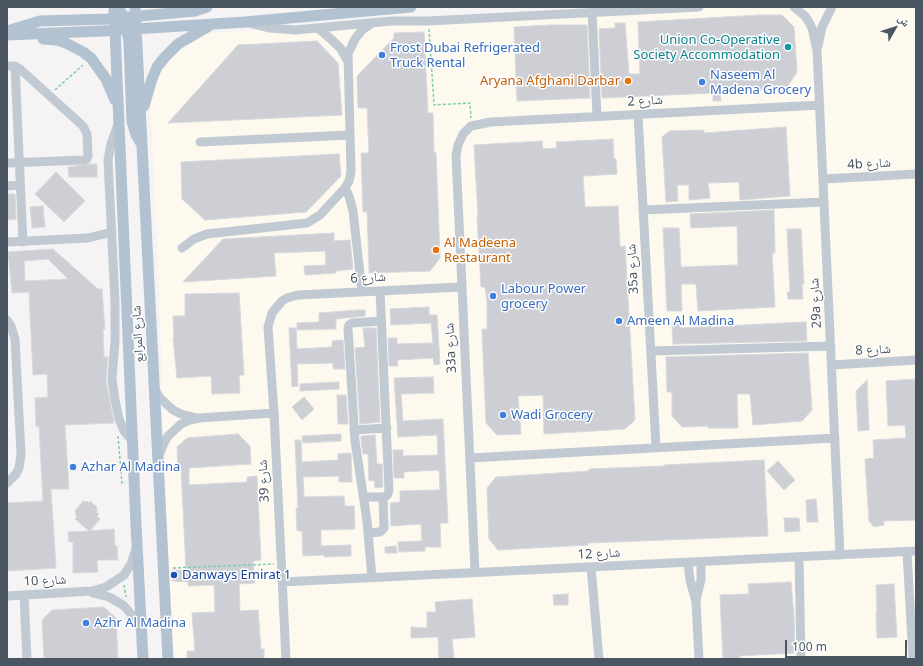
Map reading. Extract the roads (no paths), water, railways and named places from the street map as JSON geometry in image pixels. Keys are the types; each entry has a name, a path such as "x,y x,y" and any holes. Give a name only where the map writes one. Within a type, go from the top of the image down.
{"main road":[{"path":"7,31 29,23 50,20 108,19 127,14 195,11 208,7"},
{"path":"127,14 212,24 411,7"},
{"path":"7,35 115,30 127,14"},
{"path":"127,14 132,122 136,135 142,146"},
{"name":"شارع المرابع","path":"127,14 141,115 168,659"},
{"path":"141,115 157,67 178,44 212,24"},
{"name":"شارع المرابع","path":"115,30 132,442 143,659"},
{"path":"7,35 57,40 75,47 91,58 102,71 110,86 119,117"}],"street":[{"path":"245,22 281,30 371,24 392,21 428,21 699,7"},
{"name":"29a شارع","path":"794,7 805,16 809,22 817,50 840,555"},
{"name":"29a شارع","path":"817,50 822,27 832,7"},
{"path":"592,12 597,116"},
{"path":"182,248 198,237 207,234 307,222 320,215 345,188 349,181 351,172 347,60 355,39 362,30 371,24"},
{"path":"318,28 341,49 347,60"},
{"path":"7,163 19,163 84,160 88,157 87,134 83,126 20,69 11,66 19,163 23,242"},
{"name":"شارع 2","path":"471,126 491,122 820,105"},
{"name":"35a شارع","path":"638,115 656,447"},
{"path":"119,117 108,160 116,325 112,369 113,388 119,419 124,431 132,442"},
{"name":"33a شارع","path":"471,126 460,139 456,150 456,156 475,572"},
{"path":"200,142 350,135"},
{"name":"4b شارع","path":"823,179 916,174"},
{"path":"7,186 20,185"},
{"path":"345,188 353,211 362,292"},
{"path":"643,210 824,202"},
{"path":"7,242 88,238 112,232"},
{"name":"شارع 6","path":"278,304 287,298 298,295 461,287"},
{"path":"363,497 383,498 387,496 389,490 380,291"},
{"name":"شارع 39","path":"278,304 272,312 268,328 274,413 286,659"},
{"path":"7,320 11,326 15,339 21,454 19,468 7,484"},
{"path":"372,578 368,533 356,452 348,327 352,323 381,321"},
{"path":"651,351 831,346"},
{"name":"شارع 8","path":"832,365 916,360"},
{"path":"155,390 160,398 174,410 199,418"},
{"path":"159,460 164,443 174,430 181,424 199,418 274,413"},
{"path":"354,430 387,428"},
{"path":"470,458 835,438"},
{"path":"368,533 380,532 384,528 383,498"},
{"name":"شارع 10","path":"7,596 92,592 106,587 120,578 131,564 137,546"},
{"path":"911,551 913,659"},
{"name":"شارع 12","path":"282,582 911,551"},
{"path":"799,557 801,659"},
{"path":"696,602 701,580 702,562"},
{"path":"688,563 690,580 696,602 700,659"},
{"path":"591,567 599,659"},
{"name":"شارع 10","path":"85,592 105,595 123,605 133,616 142,633"},
{"path":"24,595 27,659"}],"place":[{"name":"Union Co-Operative Society Accommodation","path":"788,47"},
{"name":"Frost Dubai Refrigerated Truck Rental","path":"382,55"},
{"name":"Aryana Afghani Darbar","path":"628,81"},
{"name":"Naseem Al Madena Grocery","path":"702,82"},
{"name":"Al Madeena Restaurant","path":"436,250"},
{"name":"Labour Power grocery","path":"493,296"},
{"name":"Ameen Al Madina","path":"619,321"},
{"name":"Wadi Grocery","path":"503,415"},
{"name":"Azhar Al Madina","path":"73,467"},
{"name":"Danways Emirat 1","path":"174,575"},
{"name":"Azhr Al Madina","path":"86,623"}]}
